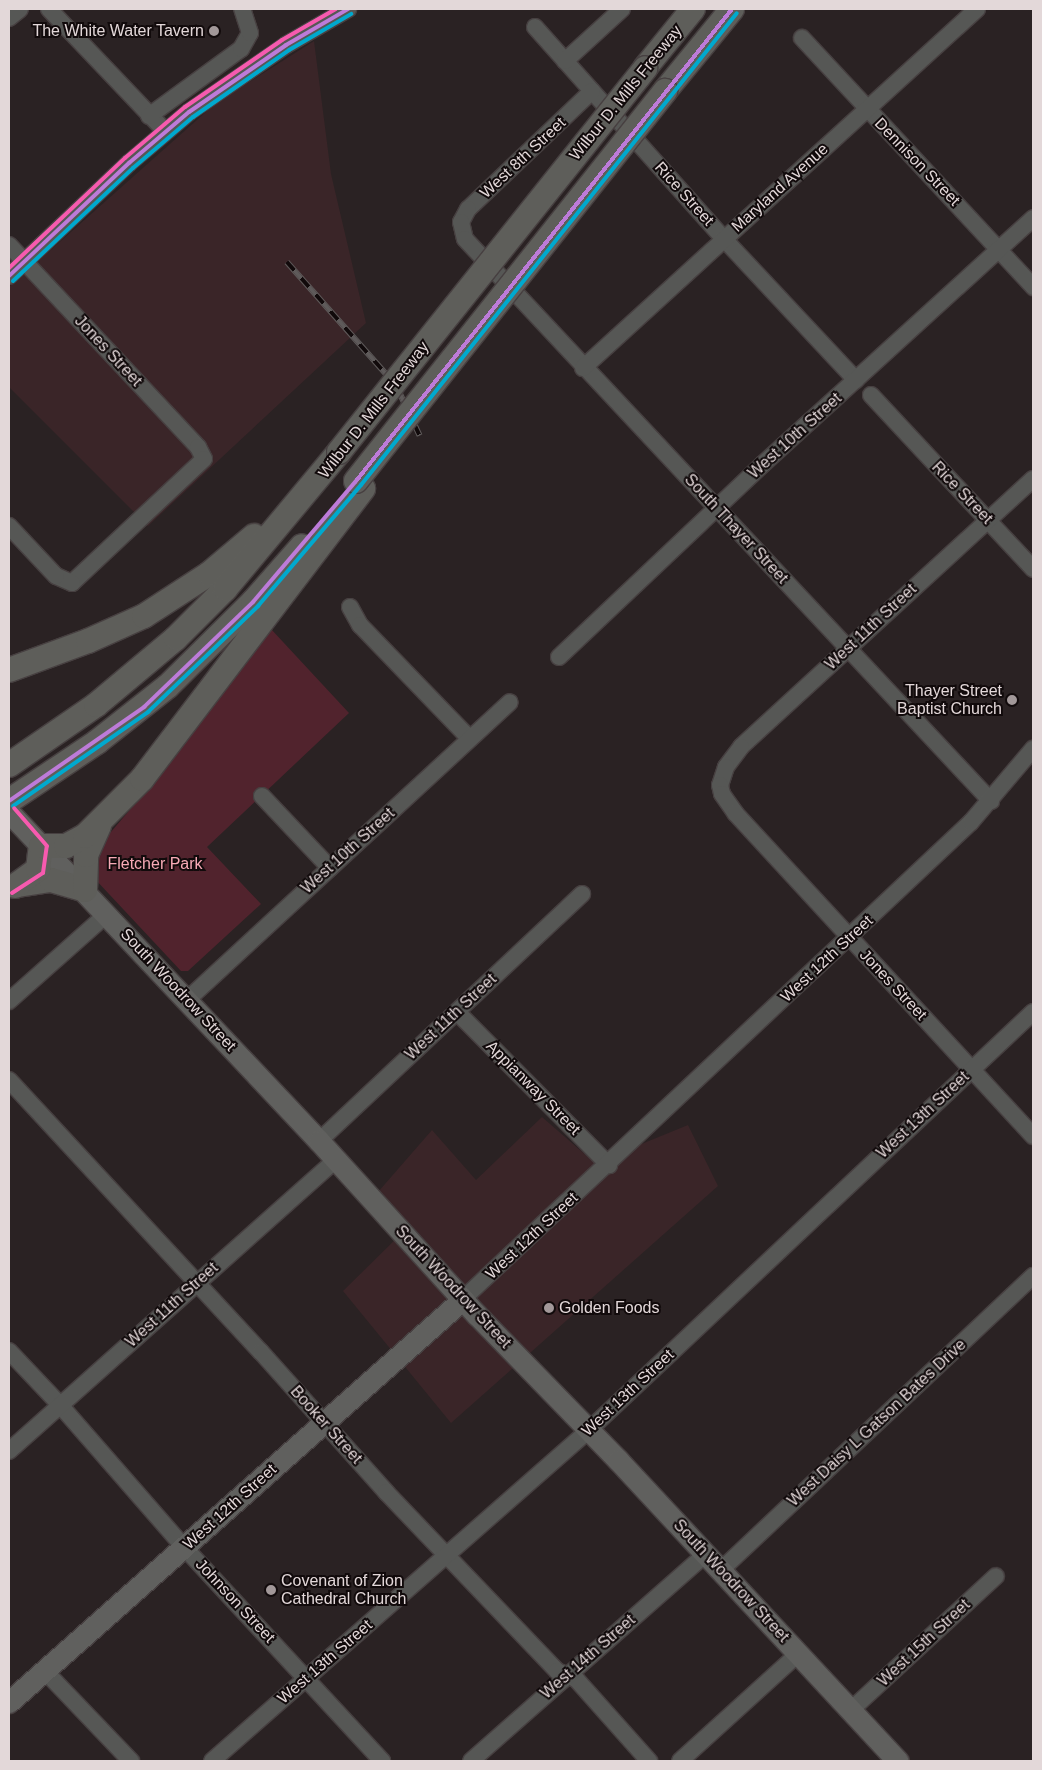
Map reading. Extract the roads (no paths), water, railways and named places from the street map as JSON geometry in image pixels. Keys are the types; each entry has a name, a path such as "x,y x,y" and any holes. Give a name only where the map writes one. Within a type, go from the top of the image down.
{"highway":[{"name":"Wilbur D. Mills Freeway","path":"9,765 96,705 176,638 225,589 340,452 693,9"},
{"name":"Wilbur D. Mills Freeway","path":"9,801 97,742 168,686 253,602 359,485 414,407 732,9"},
{"path":"12,887 38,869 37,842 70,845 102,823 167,749 359,485"},
{"path":"9,670 113,631 180,594 227,560 312,486"},
{"path":"12,887 51,880 85,890 86,855 102,823"}],"main road":[{"name":"South Woodrow Street","path":"9,812 85,890 463,1299 706,1554 898,1761"},
{"name":"West 12th Street","path":"9,1702 463,1299"}],"street":[{"path":"9,18 20,9"},
{"path":"49,9 165,131"},
{"path":"149,116 241,48 250,33 242,9"},
{"path":"9,276 165,131 229,83 348,9"},
{"path":"565,61 622,9"},
{"name":"Maryland Avenue","path":"582,368 977,9"},
{"name":"Rice Street","path":"535,28 724,239 856,380"},
{"name":"Dennison Street","path":"802,38 1033,287"},
{"name":"West 8th Street","path":"462,228 462,217 468,209 592,91"},
{"name":"West 10th Street","path":"559,657 1033,218"},
{"name":"South Thayer Street","path":"462,228 471,247 582,368 991,800"},
{"name":"Jones Street","path":"9,245 198,447 204,459 72,583 56,576 9,526"},
{"name":"Rice Street","path":"870,395 1033,569"},
{"name":"West 11th Street","path":"720,785 726,767 740,748 1033,479"},
{"path":"350,607 360,625 470,739"},
{"name":"West 10th Street","path":"187,1000 510,702"},
{"name":"West 12th Street","path":"463,1299 609,1165 849,938 991,800 1033,749"},
{"name":"Jones Street","path":"720,785 722,794 736,814 1033,1136"},
{"path":"262,796 330,868"},
{"name":"West 11th Street","path":"319,1141 582,894"},
{"path":"9,1001 107,914"},
{"name":"Appianway Street","path":"457,1012 609,1165"},
{"name":"West 13th Street","path":"212,1761 589,1430 1033,1012"},
{"name":"Booker Street","path":"9,1080 197,1283 323,1424 557,1671 576,1679 649,1761"},
{"name":"West 11th Street","path":"9,1451 336,1160"},
{"name":"West Daisy L Gatson Bates Drive","path":"720,1570 1033,1276"},
{"name":"Johnson Street","path":"9,1351 60,1405 184,1548 382,1761"},
{"name":"West 14th Street","path":"471,1761 706,1554"},
{"name":"West 15th Street","path":"851,1710 996,1576"},
{"path":"680,1761 798,1654"},
{"path":"44,1670 131,1761"}],"railway":[{"path":"287,262 396,385 420,436"}],"place":[{"name":"The White Water Tavern","path":"214,31"},
{"name":"Thayer Street Baptist Church","path":"1012,700"},
{"name":"Golden Foods","path":"549,1308"},
{"name":"Covenant of Zion Cathedral Church","path":"271,1590"}],"park label":[{"name":"Fletcher Park","path":"155,864"}]}
